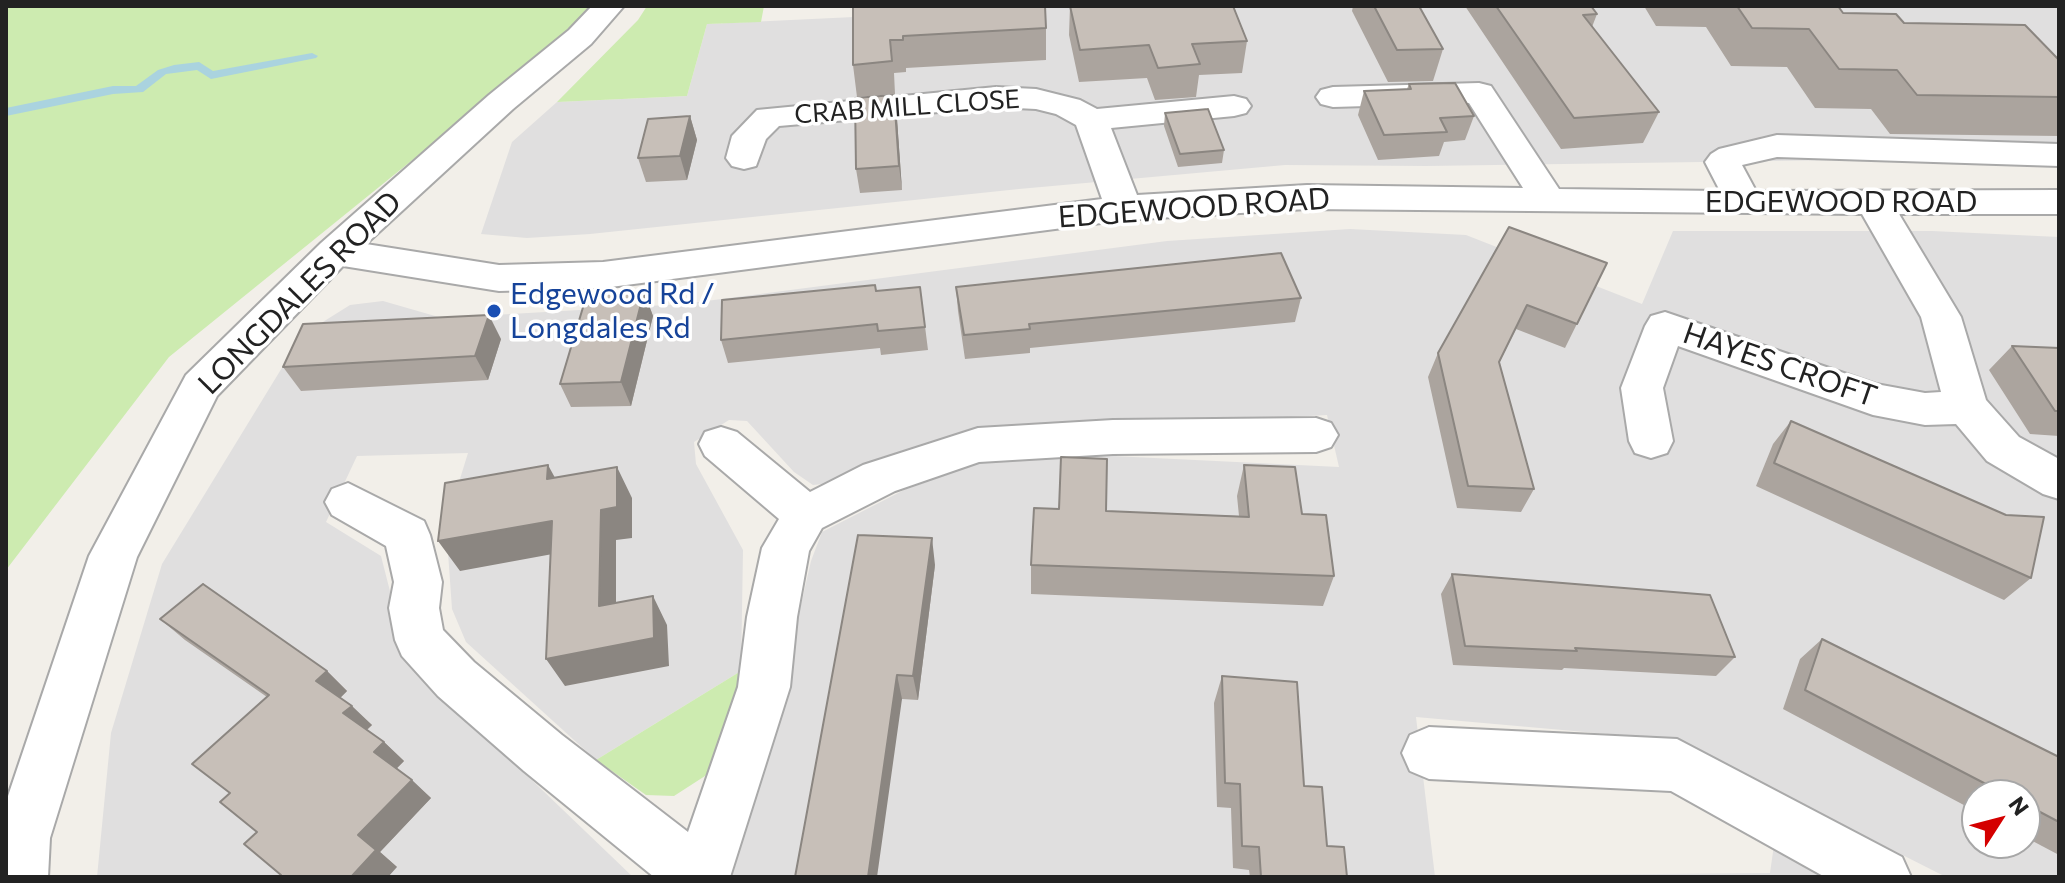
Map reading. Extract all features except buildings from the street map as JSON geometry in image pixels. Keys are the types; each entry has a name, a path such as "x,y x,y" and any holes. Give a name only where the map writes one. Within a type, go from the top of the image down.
{"street":[{"name":"LONGDALES ROAD","path":"19,877 22,838 113,556 201,386 334,252 501,102 580,37 609,6"},
{"path":"1333,97 1479,93 1549,201"},
{"name":"CRAB MILL CLOSE","path":"744,158 749,136 769,117 996,97 1036,99 1068,107 1091,120 1234,106"},
{"path":"1091,120 1124,208"},
{"path":"1744,203 1723,162 1731,157 1777,146 2059,155"},
{"name":"EDGEWOOD ROAD","path":"334,252 499,278 603,275 1124,208 1307,197 1744,203 2059,202"},
{"path":"1874,203 1941,317 1967,407 2003,449 2059,481"},
{"name":"HAYES CROFT","path":"1651,441 1642,388 1665,326 1873,399 1925,409 1967,407"},
{"path":"348,502 407,535 418,582 414,608 420,640 456,679 543,753 700,877 764,687 772,617 786,548 806,515 879,478 978,445 1113,437 1316,435"},
{"path":"721,444 806,515"},
{"path":"1429,753 1677,765 1882,877"}],"shaded area":[{"path":"1085,6 2059,6 2059,164 1839,160 1285,165 590,234 527,238 481,234 512,142 557,102 687,96 707,24"},
{"path":"1350,229 1466,235 1642,304 1673,231 1932,231 2059,237 2059,877 1946,877 1675,740 1416,717 1435,877 732,877 763,769 811,561 822,532 904,490 988,459 1113,456 1339,467 1327,415 1000,433 852,481 813,485 794,472 747,421 729,420 694,442 696,464 743,550 741,671 596,760 466,642 452,609 446,524 468,453 357,456 326,522 381,556 393,603 442,694 633,877 97,877 111,733 162,564 302,335 350,305 383,301 442,318 683,304 1167,241"},
{"path":"1774,845 1845,877 1550,875 1770,873"}],"green space":[{"path":"6,6 594,6 578,26 169,357 6,570"},
{"path":"647,6 764,6 761,22 707,24 687,96 557,102 638,20"},
{"path":"741,671 741,718 705,776 674,796 646,795 596,760"}],"waterway":[{"path":"6,112 113,90 139,89 162,72 174,69 199,66 211,75 312,56"}],"place":[{"name":"Edgewood Rd / Longdales Rd","path":"494,311"}]}
